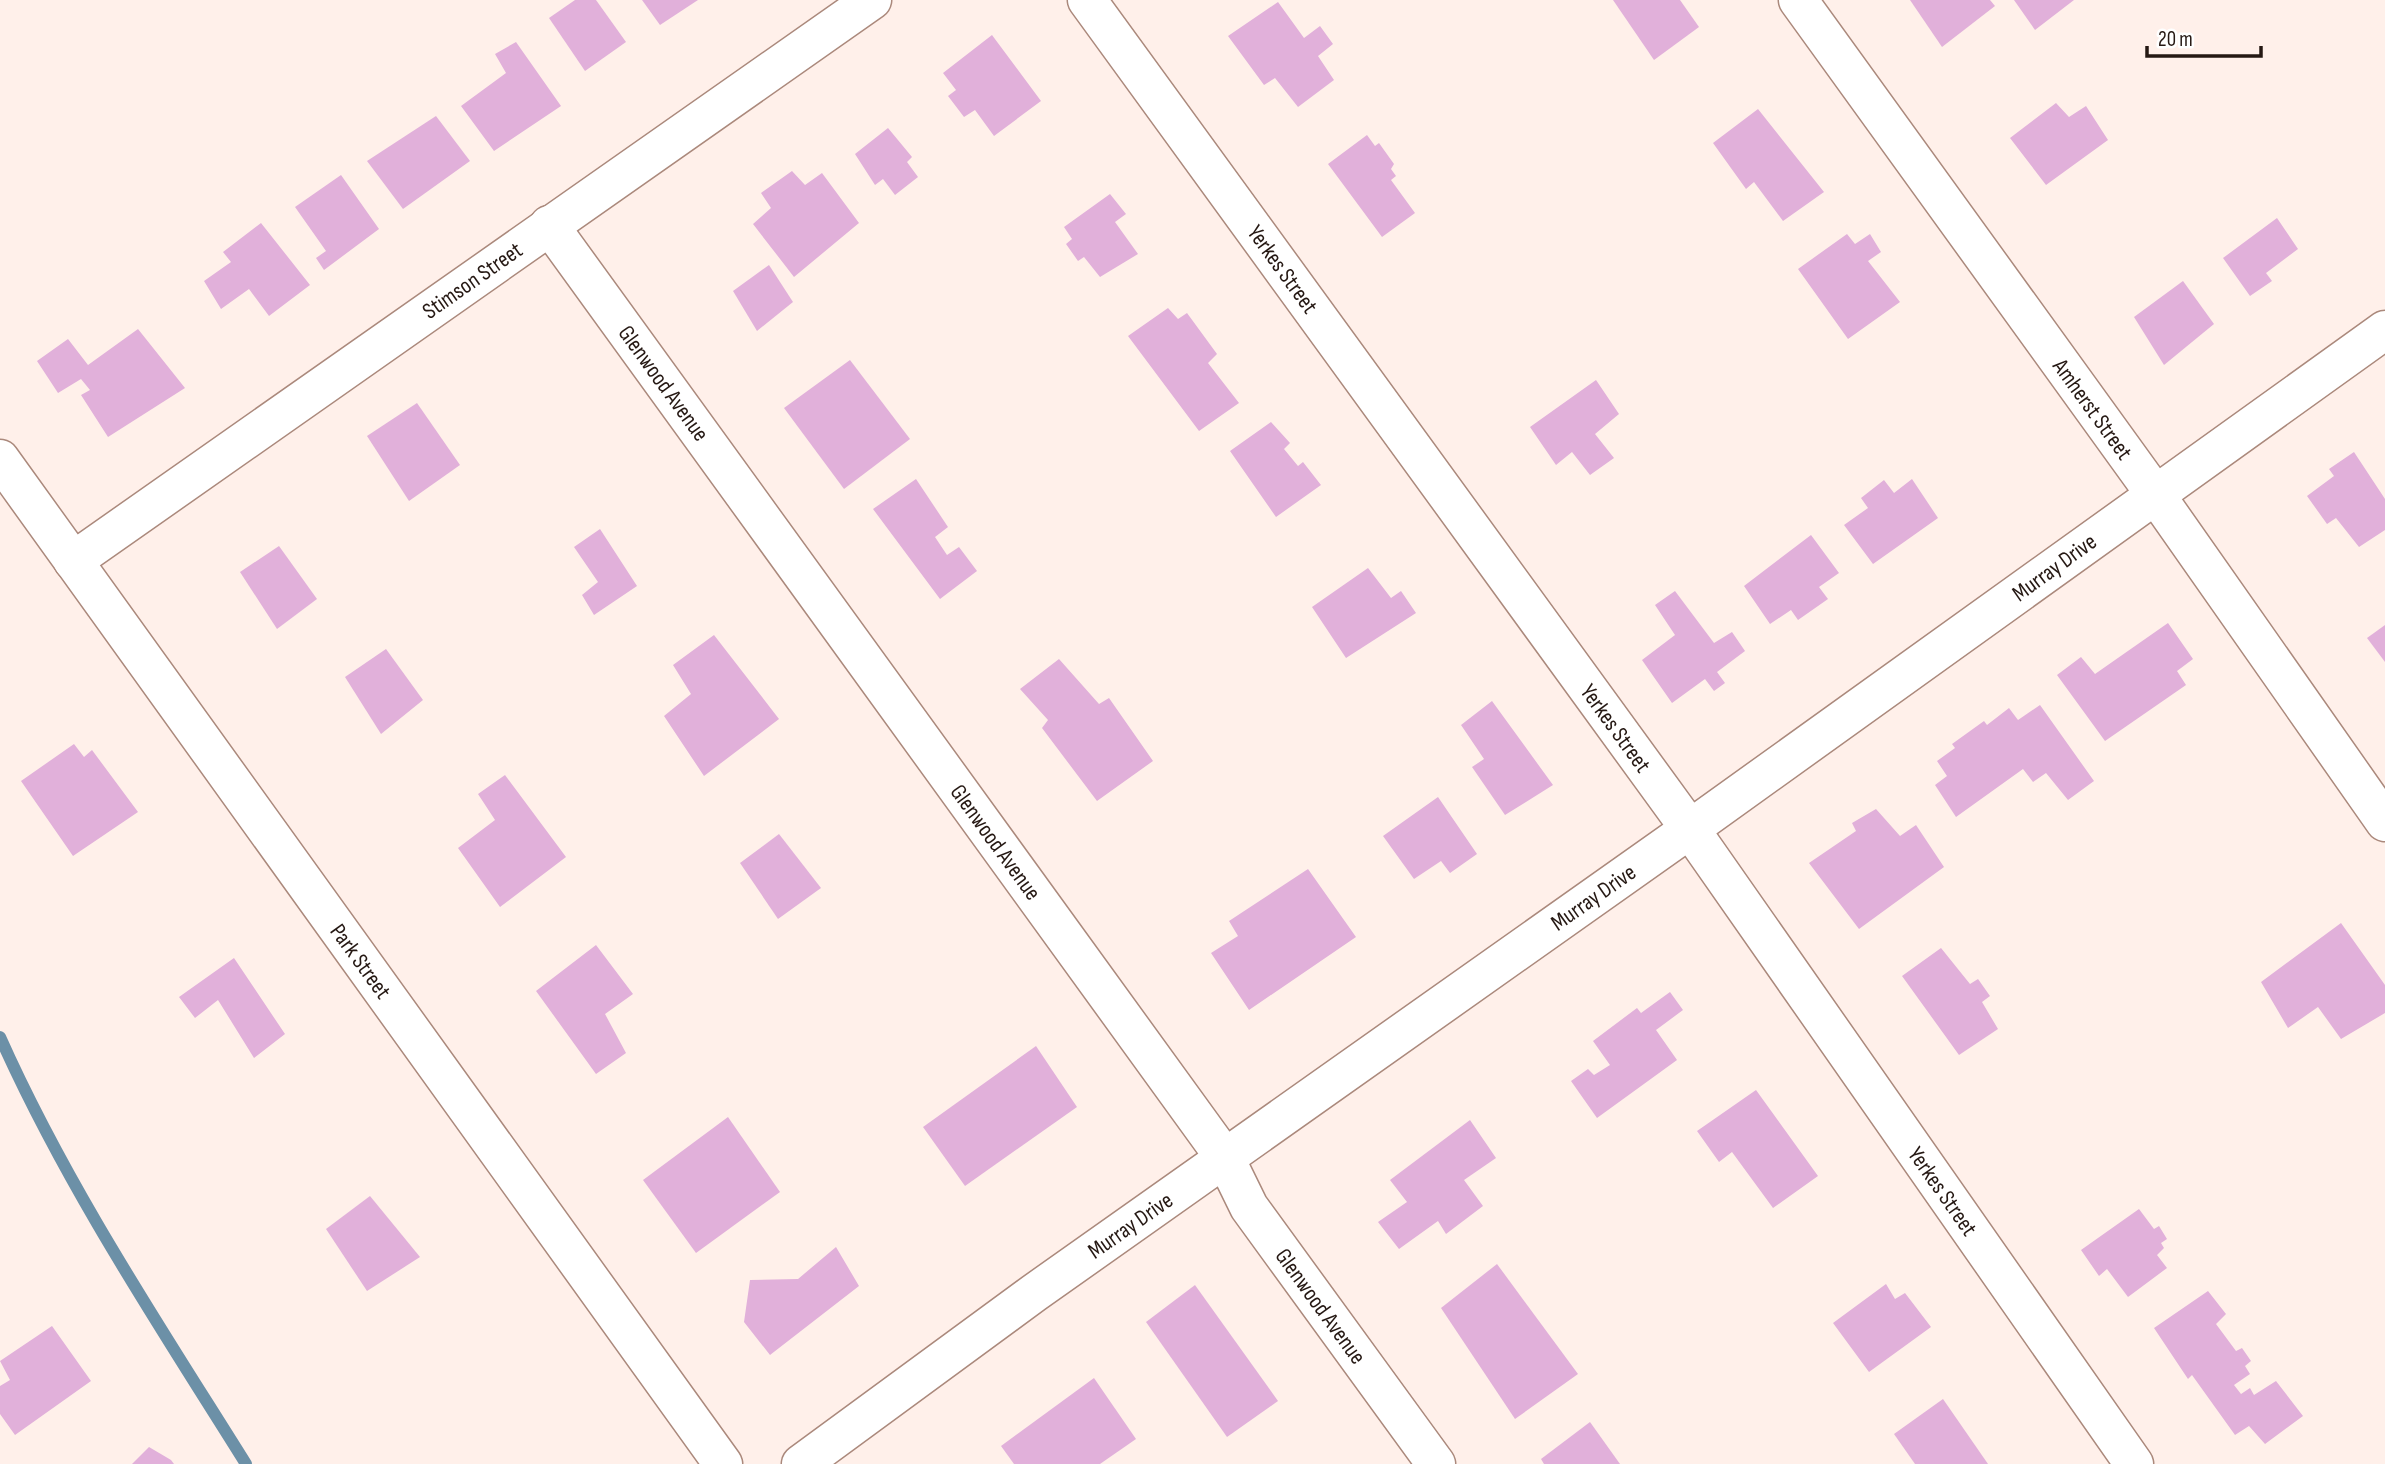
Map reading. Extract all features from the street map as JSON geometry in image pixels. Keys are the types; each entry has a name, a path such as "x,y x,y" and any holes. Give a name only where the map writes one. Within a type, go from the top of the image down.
{"street":[{"name":"Stimson Street","path":"73,561 872,0"},
{"name":"Yerkes Street","path":"1087,0 1690,829 2134,1464"},
{"name":"Amherst Street","path":"1798,0 2155,494 2385,821"},
{"name":"Glenwood Avenue","path":"549,225 1225,1158 1249,1207 1436,1464"},
{"name":"Murray Drive","path":"801,1464 2385,330"},
{"name":"Park Street","path":"0,458 723,1464"}],"building":[{"path":"575,0 596,0 626,42 585,71 549,18"},
{"path":"642,0 698,0 660,25"},
{"path":"1613,0 1680,0 1699,27 1654,60"},
{"path":"1910,0 1990,0 1995,6 1942,47"},
{"path":"2014,0 2074,0 2035,30"},
{"path":"1278,2 1304,38 1320,26 1333,44 1318,56 1334,80 1298,107 1275,78 1264,85 1228,36"},
{"path":"992,35 1041,101 994,136 975,110 964,117 948,96 956,90 943,73"},
{"path":"516,42 561,106 494,151 461,106 506,73 495,54"},
{"path":"2056,103 2069,117 2086,106 2108,140 2046,185 2010,138"},
{"path":"1758,109 1824,192 1783,221 1754,182 1746,189 1713,143"},
{"path":"436,116 470,161 403,209 367,161"},
{"path":"888,128 912,157 907,162 918,177 895,195 883,179 875,185 855,154"},
{"path":"1367,135 1375,146 1379,143 1394,164 1391,169 1396,176 1391,180 1415,213 1382,237 1328,164"},
{"path":"792,171 805,185 822,173 859,223 794,277 753,224 771,208 761,193"},
{"path":"341,175 379,229 324,270 316,258 326,251 295,207"},
{"path":"1110,194 1126,214 1115,222 1138,254 1100,277 1084,257 1078,261 1066,244 1072,239 1064,227"},
{"path":"2277,218 2298,249 2266,273 2272,281 2250,296 2223,258"},
{"path":"261,223 310,285 269,316 249,289 221,309 204,281 231,262 223,252"},
{"path":"1847,234 1855,244 1870,234 1881,252 1868,261 1900,302 1848,339 1798,269"},
{"path":"769,265 793,302 757,331 733,291"},
{"path":"2183,281 2214,324 2164,365 2134,317"},
{"path":"1168,308 1178,319 1187,313 1217,354 1208,363 1239,403 1199,431 1128,336"},
{"path":"138,329 185,388 108,437 81,395 90,390 81,379 58,393 37,361 68,339 88,365"},
{"path":"850,360 910,439 844,489 784,408"},
{"path":"1596,380 1619,414 1595,434 1614,458 1590,475 1572,452 1556,465 1530,427"},
{"path":"417,403 460,465 409,501 367,436"},
{"path":"1271,422 1290,443 1284,449 1298,466 1303,462 1321,485 1276,517 1230,451"},
{"path":"2354,452 2385,499 2385,530 2359,547 2336,518 2327,524 2307,496 2334,476 2329,469"},
{"path":"916,479 948,527 935,537 947,555 959,547 977,571 940,599 873,509"},
{"path":"1912,479 1938,518 1873,564 1844,525 1868,508 1861,498 1884,480 1894,493"},
{"path":"600,529 637,586 594,615 582,595 598,582 574,547"},
{"path":"1811,535 1839,573 1819,587 1828,599 1798,620 1791,610 1770,624 1744,586"},
{"path":"279,546 317,599 277,629 240,572"},
{"path":"1368,568 1391,598 1401,591 1416,613 1346,658 1312,607"},
{"path":"1675,591 1714,643 1732,632 1745,651 1717,672 1725,683 1714,691 1705,679 1672,703 1642,660 1675,635 1655,605"},
{"path":"2168,623 2193,659 2177,671 2186,685 2105,741 2057,675 2081,657 2095,674"},
{"path":"2385,625 2385,662 2367,638"},
{"path":"714,635 779,719 704,776 664,716 691,694 673,665"},
{"path":"386,649 423,700 381,734 345,677"},
{"path":"1059,659 1099,704 1109,698 1153,761 1097,801 1042,728 1048,720 1020,689"},
{"path":"1492,701 1553,785 1505,815 1472,767 1484,759 1461,725"},
{"path":"2040,705 2094,781 2068,800 2046,773 2033,782 2023,769 1956,817 1935,785 1947,776 1937,761 1955,748 1952,744 1984,721 1987,725 2009,708 2018,720"},
{"path":"74,744 84,757 92,750 138,812 73,856 21,781"},
{"path":"505,775 566,857 500,907 458,848 495,820 478,794"},
{"path":"1438,797 1477,854 1450,873 1441,861 1414,879 1383,836"},
{"path":"1876,809 1900,836 1916,825 1944,867 1859,929 1809,863 1856,831 1852,823"},
{"path":"779,834 821,888 778,919 740,863"},
{"path":"1308,869 1356,937 1249,1010 1211,953 1238,936 1229,921"},
{"path":"2341,923 2385,985 2385,1013 2341,1039 2318,1007 2288,1028 2261,982"},
{"path":"596,945 633,994 605,1014 626,1053 596,1074 536,991"},
{"path":"1941,948 1970,984 1978,979 1990,996 1982,1002 1998,1029 1959,1055 1902,976"},
{"path":"234,958 285,1034 254,1058 218,1000 195,1018 179,997"},
{"path":"1670,992 1683,1010 1656,1030 1677,1060 1597,1118 1571,1081 1588,1069 1594,1075 1610,1065 1593,1041 1637,1008 1641,1013"},
{"path":"1036,1046 1077,1107 965,1186 923,1127"},
{"path":"1756,1090 1818,1176 1773,1208 1732,1152 1719,1162 1697,1131"},
{"path":"728,1117 780,1192 696,1253 643,1180"},
{"path":"1470,1120 1496,1158 1464,1180 1483,1206 1446,1234 1438,1221 1399,1249 1378,1222 1407,1202 1390,1180"},
{"path":"370,1196 420,1257 367,1291 326,1229"},
{"path":"2139,1209 2154,1229 2159,1226 2167,1239 2161,1243 2164,1248 2157,1255 2167,1268 2128,1297 2107,1269 2099,1276 2081,1250"},
{"path":"836,1247 859,1286 770,1355 744,1322 750,1280 798,1279"},
{"path":"1497,1264 1578,1374 1515,1419 1441,1308"},
{"path":"1886,1284 1895,1299 1905,1293 1931,1327 1869,1372 1833,1323"},
{"path":"1195,1285 1278,1401 1227,1437 1146,1322"},
{"path":"2208,1291 2226,1314 2216,1324 2236,1351 2242,1348 2251,1361 2245,1366 2250,1374 2234,1385 2241,1394 2250,1388 2254,1395 2276,1381 2303,1416 2265,1444 2249,1426 2235,1435 2192,1375 2188,1379 2154,1328"},
{"path":"52,1326 91,1381 15,1435 0,1414 0,1386 10,1380 0,1361"},
{"path":"1094,1378 1136,1439 1100,1464 1014,1464 1001,1446"},
{"path":"1943,1399 1988,1464 1915,1464 1894,1434"},
{"path":"1590,1422 1620,1464 1544,1464 1541,1459"},
{"path":"149,1447 171,1460 174,1464 132,1464"}],"waterway":[{"path":"0,1037 26,1093 84,1201 246,1464"}]}
